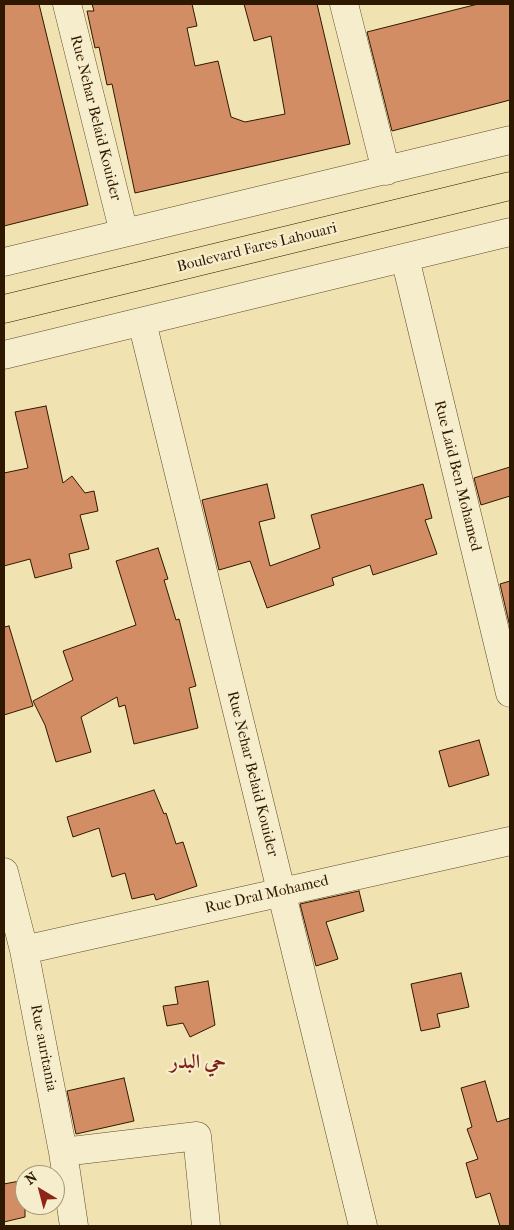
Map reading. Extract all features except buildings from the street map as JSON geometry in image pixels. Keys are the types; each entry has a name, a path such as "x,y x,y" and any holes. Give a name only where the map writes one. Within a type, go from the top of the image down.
{"main road":[{"name":"Boulevard Fares Lahouari","path":"4,310 510,186"}],"street":[{"name":"Rue Nehar Belaid Kouider","path":"67,4 124,233"},
{"path":"344,4 386,171"},
{"path":"4,262 510,140"},
{"path":"4,355 510,232"},
{"name":"Rue Laid Ben Mohamed","path":"404,258 510,693"},
{"name":"Rue Nehar Belaid Kouider","path":"142,322 362,1226"},
{"name":"Rue Dral Mohamed","path":"24,950 510,841"},
{"name":"Rue auritania","path":"4,872 7,898 24,950 63,1152 74,1226"},
{"path":"63,1152 197,1136 206,1226"}],"district":[{"name":"حي البدر","path":"198,1063"}]}
